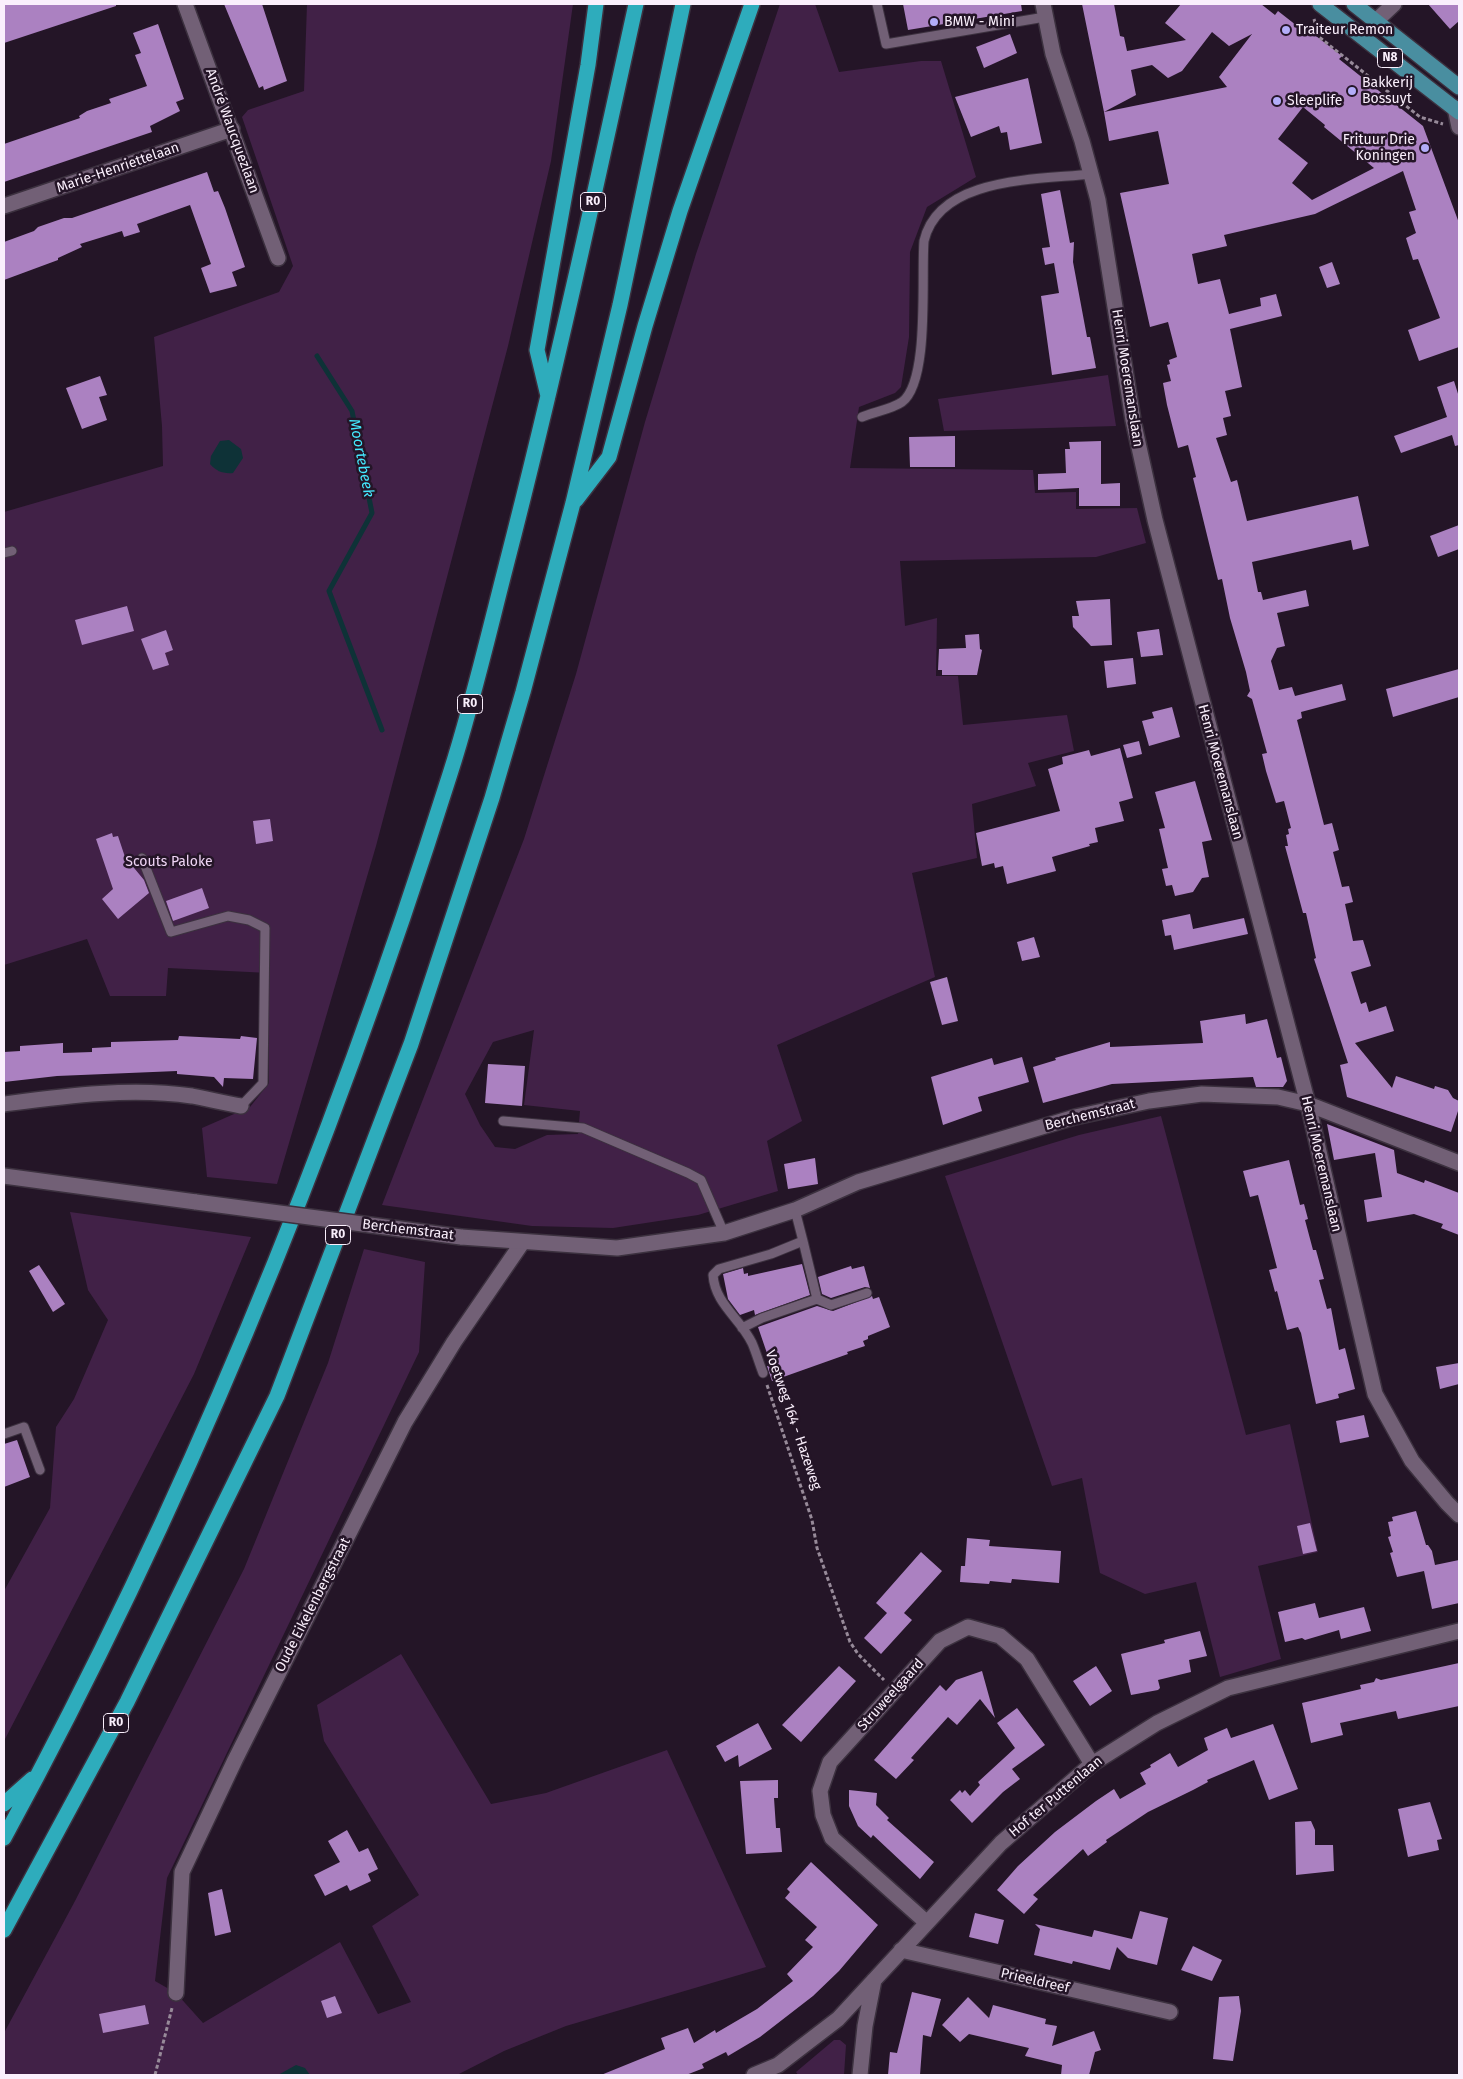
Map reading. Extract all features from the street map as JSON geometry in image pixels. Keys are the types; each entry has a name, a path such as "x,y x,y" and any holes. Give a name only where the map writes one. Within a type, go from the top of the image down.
{"highway":[{"path":"549,400 537,350 588,65 596,4"},
{"name":"R0","path":"4,1838 119,1614 220,1396 290,1225 373,1004 451,771 549,400 636,4"},
{"name":"R0","path":"4,1930 126,1702 277,1396 411,1044 442,954 513,728 573,503 620,305 683,4"},
{"path":"573,503 609,457 645,326 680,211 752,4"},
{"path":"4,1804 40,1771"}],"main road":[{"name":"N8","path":"1354,4 1459,87"},
{"name":"N8","path":"1316,9 1457,110"}],"street":[{"name":"André Waucquezlaan","path":"185,4 278,258"},
{"path":"1376,21 1394,4"},
{"name":"Henri Moeremanslaan","path":"1044,10 1062,84 1082,141 1091,174 1106,247 1133,420 1145,478 1308,1104 1375,1394 1412,1461 1447,1504 1459,1514"},
{"path":"1454,127 1457,110"},
{"name":"Marie-Henriettelaan","path":"4,206 232,130"},
{"path":"4,1104 47,1098 132,1092 191,1096 240,1106"},
{"name":"Berchemstraat","path":"4,1176 461,1237 522,1243 617,1248 724,1233 795,1210 858,1182 1075,1116 1202,1094 1278,1097 1308,1104 1459,1163"},
{"name":"Oude Eikelenbergstraat","path":"176,1993 182,1872 235,1760 406,1422 454,1342 522,1243"},
{"name":"Struweelgaard","path":"926,1922 832,1838 823,1815 820,1791 830,1762 940,1641 968,1628 1000,1636 1028,1659 1092,1764"},
{"name":"Hof ter Puttenlaan","path":"754,2075 778,2065 838,2019 1001,1843 1092,1764 1157,1723 1228,1688 1459,1631"},
{"name":"Prieeldreef","path":"901,1950 1170,2012"},
{"path":"860,2075 865,2026 874,1980"}],"lane":[{"path":"877,4 886,44 1044,10"},
{"path":"862,417 901,403 911,392 923,339 924,241 927,228 937,215 955,200 987,186 1091,174"},
{"path":"142,858 171,932 228,916 249,920 266,928 263,1083 240,1106"},
{"path":"503,1121 583,1128 688,1173 701,1180 724,1233"},
{"path":"795,1210 818,1299"},
{"name":"Voetweg 164 - Hazeweg","path":"762,1373 752,1342 720,1298 714,1286 713,1275 719,1269 771,1254 803,1241"},
{"path":"742,1328 762,1318 818,1299 831,1305 868,1293"},
{"path":"4,1434 24,1428 40,1470"}],"path":[{"path":"1316,9 1319,37 1420,117 1454,127"},
{"name":"Voetweg 164 - Hazeweg","path":"762,1373 812,1520 817,1548 850,1642 858,1654 894,1692"},
{"path":"155,2075 176,1993"}],"green space":[{"name":"Scouts Paloke","path":"307,4 573,4 551,161 508,346 376,846 277,1184 207,1177 202,1128 250,1107 269,1083 269,973 168,968 166,996 110,996 87,939 4,965 4,512 163,466 162,426 154,337 279,292 293,266 242,117 248,110 304,91"},
{"path":"780,4 815,4 839,72 921,61 941,61 976,177 927,207 910,252 909,337 901,387 895,393 859,407 850,468 1033,470 1035,493 1076,492 1076,509 1137,508 1146,543 1096,557 900,561 905,626 937,618 936,676 958,676 963,725 1067,715 1074,751 1028,763 1036,786 972,804 977,858 912,873 935,977 777,1045 802,1121 767,1141 778,1191 698,1215 613,1228 532,1226 382,1205 524,839 576,674 645,422 696,254","holes":["534,1030 524,1105 580,1111 578,1134 547,1135 515,1149 495,1147 480,1125 465,1094 493,1042"]},
{"path":"1108,375 1116,426 944,431 938,399"},
{"path":"1161,1116 1246,1435 1290,1424 1318,1552 1258,1566 1281,1659 1220,1677 1196,1582 1145,1594 1100,1573 1082,1478 1052,1486 945,1176 1079,1135"},
{"path":"70,1212 251,1237 194,1374 4,1741 4,1591 50,1508 56,1427 74,1399 108,1320 88,1290"},
{"path":"364,1249 425,1262 419,1352 167,1878 155,1981 176,1993 203,2023 340,1942 378,2014 411,2002 372,1926 419,1895 324,1741 317,1705 401,1654 491,1804 546,1793 667,1750 766,1967 566,2026 504,2051 457,2075 4,2075 4,2033 75,1901 244,1569 328,1363"},
{"path":"834,2040 840,2040 846,2045 844,2075 798,2075 796,2072"}],"shaded area":[{"path":"229,440 241,449 243,458 233,473 220,472 210,464 211,456 220,441"},
{"path":"296,2065 305,2068 310,2075 278,2075"}],"building":[{"path":"4,4 116,4 116,6 4,43"},
{"path":"224,4 262,4 287,81 264,90 263,86 259,88"},
{"name":"BMW - Mini","path":"903,4 1021,4 1022,11 908,30"},
{"path":"1082,4 1114,4 1120,36 1124,37 1127,51 1186,40 1165,23 1181,4 1261,4 1275,15 1278,11 1301,29 1303,26 1342,56 1339,59 1423,126 1459,223 1459,347 1419,361 1408,330 1440,318 1418,259 1413,260 1406,238 1416,233 1409,212 1416,210 1403,171 1315,214 1224,235 1227,246 1192,254 1198,284 1220,279 1229,314 1261,306 1260,298 1276,294 1282,316 1230,329 1242,387 1225,391 1231,416 1223,418 1227,435 1216,438 1231,482 1237,480 1247,521 1358,496 1369,546 1353,550 1351,540 1252,562 1258,592 1261,592 1263,600 1306,590 1309,606 1277,613 1285,646 1277,648 1271,661 1279,690 1292,687 1295,696 1342,684 1346,700 1301,712 1302,718 1297,720 1324,825 1332,823 1339,850 1333,852 1342,887 1349,886 1353,902 1345,904 1353,941 1363,940 1371,966 1351,972 1361,1004 1366,1002 1369,1012 1386,1006 1394,1031 1355,1043 1392,1088 1396,1076 1434,1089 1435,1086 1448,1090 1453,1098 1459,1101 1459,1108 1451,1132 1347,1097 1340,1065 1348,1063 1314,959 1316,958 1306,913 1303,913 1285,846 1288,846 1286,835 1289,834 1288,829 1291,828 1284,801 1276,803 1266,771 1262,754 1267,753 1252,699 1247,696 1250,691 1246,672 1230,618 1222,579 1218,580 1193,478 1196,477 1188,445 1178,448 1167,405 1163,383 1171,381 1167,365 1170,364 1169,360 1177,357 1168,322 1150,327 1120,193 1169,184 1158,131 1109,141","holes":["1212,32 1229,46 1252,34 1219,77 1227,87 1104,112 1136,95 1131,70 1152,65 1168,78 1182,71","1303,107 1325,125 1324,127 1374,168 1312,200 1292,183 1308,163 1278,139"]},
{"path":"1428,4 1459,4 1459,21 1450,29"},
{"path":"158,24 184,99 176,102 180,111 150,126 152,132 4,182 4,144 80,118 79,116 87,111 111,103 109,99 147,86 135,55 141,53 133,33"},
{"path":"1010,34 1017,53 984,68 976,47"},
{"path":"1028,78 1042,143 1010,150 1007,132 1001,133 999,126 971,137 955,97"},
{"path":"207,172 214,192 218,191 225,208 245,267 232,272 237,286 210,293 201,268 211,264 190,205 137,224 140,232 124,237 122,231 80,244 82,247 58,258 58,260 4,280 4,242 64,218 72,218"},
{"path":"1060,190 1070,243 1074,242 1073,262 1087,337 1090,337 1096,368 1052,375 1041,296 1059,293 1054,263 1045,265 1042,248 1050,247 1041,194"},
{"path":"1332,262 1340,284 1327,288 1319,267"},
{"path":"100,376 107,395 99,397 107,420 82,429 66,388"},
{"path":"1454,381 1459,397 1459,445 1455,446 1452,435 1401,453 1394,436 1447,417 1437,387"},
{"path":"955,436 955,467 910,467 909,437"},
{"path":"1101,441 1101,484 1120,483 1120,506 1079,506 1079,488 1038,490 1038,474 1066,473 1065,449 1070,449 1069,442"},
{"path":"1459,525 1459,549 1438,557 1430,536"},
{"path":"1110,599 1112,645 1091,646 1073,627 1072,616 1079,616 1076,601"},
{"path":"127,606 134,631 82,645 75,620"},
{"path":"1159,629 1163,655 1141,657 1137,632"},
{"path":"166,630 173,650 165,653 169,665 153,670 141,639"},
{"path":"979,634 980,649 982,650 977,675 942,675 942,670 938,670 939,649 966,648 965,635"},
{"path":"1133,658 1136,684 1107,688 1104,661"},
{"path":"1459,669 1459,697 1393,717 1386,689"},
{"path":"1172,707 1180,737 1149,746 1142,721 1154,718 1152,712"},
{"path":"1139,741 1142,754 1127,758 1123,745"},
{"path":"1120,748 1133,798 1119,802 1124,821 1095,828 1098,842 1089,844 1090,846 1052,857 1056,871 1007,884 1003,866 995,868 994,863 982,866 976,833 1060,811 1048,769 1063,764 1062,757 1089,750 1091,756"},
{"path":"1195,781 1212,840 1202,842 1209,877 1202,878 1193,892 1175,896 1172,885 1166,886 1162,869 1168,868 1159,829 1165,828 1155,792"},
{"path":"270,819 273,841 256,844 253,821"},
{"path":"112,833 113,837 118,836 125,857 144,880 149,893 118,919 102,899 113,889 96,839"},
{"path":"202,888 209,908 173,921 166,901"},
{"path":"1190,914 1193,929 1244,918 1248,934 1174,950 1171,935 1165,936 1162,920"},
{"path":"1034,937 1040,957 1022,961 1017,942"},
{"path":"947,977 958,1021 942,1025 930,982"},
{"path":"1245,1014 1246,1024 1267,1019 1277,1058 1281,1057 1287,1081 1283,1087 1256,1087 1253,1077 1112,1084 1043,1103 1033,1067 1056,1060 1055,1058 1110,1042 1110,1047 1203,1043 1200,1021"},
{"path":"179,1036 240,1039 241,1036 257,1038 253,1079 224,1078 223,1087 214,1077 177,1074 177,1071 57,1076 4,1082 4,1052 20,1051 20,1046 63,1043 63,1053 92,1052 92,1048 111,1047 111,1042 178,1040"},
{"path":"1022,1057 1029,1082 978,1097 982,1111 943,1125 931,1077 992,1058 994,1065"},
{"path":"488,1064 525,1066 522,1106 485,1103"},
{"path":"1327,1124 1394,1150 1397,1173 1424,1183 1425,1180 1459,1193 1459,1235 1441,1228 1443,1224 1414,1214 1367,1222 1364,1200 1382,1197 1375,1153 1334,1160"},
{"path":"815,1158 818,1184 788,1189 784,1164"},
{"path":"1289,1160 1300,1205 1304,1204 1308,1219 1305,1220 1313,1250 1316,1250 1324,1279 1319,1280 1327,1309 1331,1308 1339,1350 1345,1348 1355,1389 1338,1394 1339,1398 1316,1404 1301,1333 1298,1327 1287,1330 1277,1291 1275,1292 1269,1270 1277,1268 1258,1195 1250,1197 1243,1171"},
{"path":"802,1264 810,1295 755,1315 754,1310 740,1315 728,1299 723,1274 743,1268 744,1274 748,1273 748,1276"},
{"path":"39,1265 65,1304 53,1312 29,1271"},
{"path":"851,1266 852,1269 864,1266 870,1288 865,1287 831,1298 822,1294 818,1277"},
{"path":"872,1296 873,1299 879,1297 890,1327 868,1336 868,1339 863,1341 865,1346 847,1352 848,1354 772,1381 767,1366 771,1365 758,1327 817,1306 833,1311"},
{"path":"1459,1363 1459,1384 1440,1389 1436,1367"},
{"path":"1364,1415 1369,1437 1340,1443 1336,1421"},
{"path":"17,1440 30,1477 4,1487 4,1444"},
{"path":"1416,1511 1426,1545 1432,1551 1435,1565 1459,1560 1459,1603 1432,1609 1424,1571 1397,1577 1390,1553 1393,1552 1388,1537 1391,1536 1388,1522 1393,1521 1392,1517"},
{"path":"1310,1523 1317,1551 1303,1554 1297,1526"},
{"path":"967,1538 990,1540 989,1546 1061,1551 1059,1583 1012,1579 1011,1583 990,1581 989,1584 960,1582 961,1566 965,1566"},
{"path":"921,1552 942,1571 904,1613 912,1620 881,1654 864,1638 887,1613 876,1603"},
{"path":"1315,1603 1319,1618 1364,1607 1371,1631 1341,1639 1339,1630 1305,1640 1302,1638 1285,1642 1278,1612"},
{"path":"1200,1631 1207,1656 1189,1660 1191,1672 1158,1680 1160,1688 1158,1690 1131,1695 1121,1654 1165,1643 1164,1640"},
{"path":"1459,1663 1459,1706 1398,1719 1396,1711 1340,1723 1343,1735 1311,1743 1302,1703 1361,1689 1360,1685 1374,1682 1376,1678 1381,1680"},
{"path":"839,1666 856,1681 801,1742 782,1725"},
{"path":"1096,1666 1112,1691 1090,1706 1073,1681"},
{"path":"982,1671 995,1718 980,1699 957,1725 948,1717 911,1758 914,1760 896,1779 874,1760 940,1685 946,1691 956,1680"},
{"path":"1017,1708 1045,1745 1012,1769 1020,1779 1003,1792 972,1823 950,1800 960,1790 962,1793 965,1790 970,1796 980,1785 978,1782 1015,1748 997,1723"},
{"path":"758,1723 772,1749 739,1767 738,1755 725,1762 716,1746"},
{"path":"1273,1724 1298,1789 1269,1800 1254,1760 1207,1780 1208,1782 1148,1812 1106,1840 1107,1842 1088,1856 1083,1849 1033,1895 1038,1899 1024,1914 997,1890 1018,1866 1055,1832 1096,1801 1114,1789 1120,1799 1146,1784 1140,1773 1151,1767 1150,1765 1170,1753 1178,1767 1208,1750 1204,1738 1227,1728 1231,1738"},
{"path":"778,1780 778,1798 774,1798 776,1828 780,1828 782,1852 746,1854 740,1781"},
{"path":"849,1790 877,1793 876,1805 889,1818 887,1820 934,1862 920,1879 873,1835 871,1838 858,1826 849,1806"},
{"path":"1430,1802 1442,1839 1437,1840 1439,1850 1408,1857 1398,1809"},
{"path":"1311,1821 1315,1830 1315,1845 1333,1845 1334,1871 1296,1875 1295,1822"},
{"path":"347,1830 359,1852 368,1848 378,1869 368,1874 371,1881 350,1891 347,1885 325,1896 314,1875 340,1862 328,1841"},
{"path":"811,1862 878,1925 839,1971 813,1996 760,2037 728,2056 726,2052 702,2064 704,2068 686,2075 601,2075 665,2049 661,2038 688,2028 694,2043 715,2030 716,2033 757,2009 793,1981 787,1974 813,1947 805,1940 817,1927 785,1898 790,1892 787,1889"},
{"path":"222,1889 231,1932 215,1936 208,1893"},
{"path":"1140,1911 1168,1918 1157,1965 1128,1958 1117,1947 1110,1970 1073,1961 1072,1964 1034,1955 1040,1929 1035,1924 1092,1937 1094,1930 1132,1939"},
{"path":"975,1913 1004,1920 998,1944 969,1937"},
{"path":"1193,1946 1222,1960 1212,1981 1181,1970"},
{"path":"912,1992 941,1999 931,2037 923,2035 920,2075 888,2075 890,2052 897,2053"},
{"path":"335,1996 342,2013 327,2018 321,2001"},
{"path":"1239,1996 1241,2011 1233,2061 1213,2059 1219,1997"},
{"path":"968,1997 989,2018 993,2005 1046,2019 1045,2024 1057,2026 1052,2046 1094,2031 1101,2050 1095,2052 1089,2075 1061,2075 1062,2065 1025,2056 1029,2048 969,2034 960,2042 942,2025"},
{"path":"145,2005 149,2024 103,2033 99,2014"}],"waterway":[{"name":"Moortebeek","path":"317,356 352,411 372,513 329,591 382,730"}],"place":[{"name":"BMW - Mini","path":"934,22"},
{"name":"Traiteur Remon","path":"1286,30"},
{"name":"Bakkerij Bossuyt","path":"1352,91"},
{"name":"Sleeplife","path":"1277,101"},
{"name":"Frituur Drie Koningen","path":"1425,148"}]}
